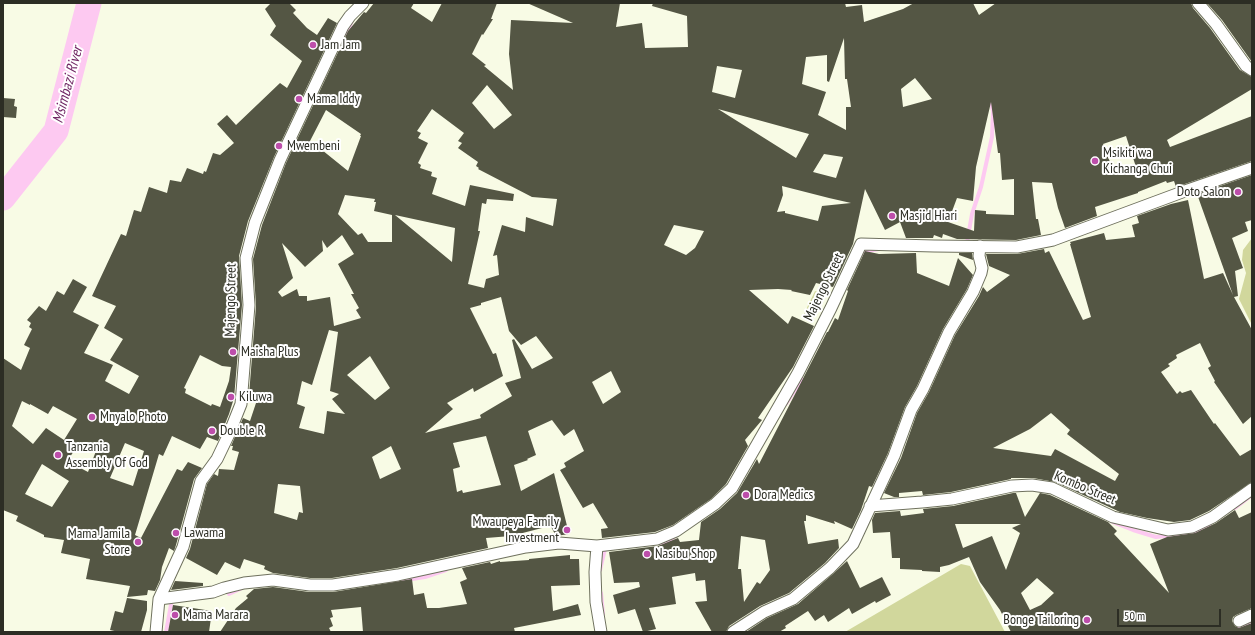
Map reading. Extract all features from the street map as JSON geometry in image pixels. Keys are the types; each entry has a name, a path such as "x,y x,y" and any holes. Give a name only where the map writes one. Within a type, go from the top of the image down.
{"street":[{"name":"Majengo Street","path":"156,632 159,599 183,547 201,481 217,459 241,404 249,305 246,258 255,223 280,160 343,26 350,16 363,3"},
{"path":"1198,3 1216,24 1246,66 1252,70"},
{"name":"Majengo Street","path":"597,546 657,539 676,532 715,504 732,488 798,373 861,244 1017,247 1053,240 1252,168"},
{"path":"733,632 764,612 793,599 854,544 894,456 911,410 923,389 949,332 973,292 982,268 979,256 980,246"},
{"name":"Kombo Street","path":"870,506 945,500 1012,486 1032,485 1052,488 1114,517 1168,530 1192,527 1213,517 1252,489"},
{"path":"159,599 213,592 244,583 273,580 310,585 333,586 398,575 526,547 559,543 597,546 595,572 596,602 601,632"},
{"path":"1239,622 1252,615"}],"green space":[{"path":"1252,238 1252,325 1239,299 1246,273 1242,260 1243,250"},
{"path":"815,291 823,294 813,318 803,316"},
{"path":"961,564 970,566 1005,632 845,632"}],"building":[{"path":"271,3 289,3 296,10 293,13 307,28 317,35 328,18 337,23 274,157 248,221 239,256 242,305 234,398 229,414 218,441 207,437 200,449 172,436 163,456 159,454 135,535 141,538 177,469 182,471 188,462 202,468 194,479 174,551 169,548 162,567 160,580 155,591 148,590 147,595 127,597 130,586 86,579 90,559 61,553 64,540 44,537 44,535 16,521 18,516 3,510 3,358 21,370 30,348 24,345 32,329 29,327 31,323 27,320 39,306 46,311 57,291 64,295 73,279 87,287 73,312 99,325 84,353 113,365 105,381 129,394 139,376 110,360 123,339 104,328 116,306 92,296 121,234 126,236 134,210 141,212 149,187 167,193 170,180 181,182 187,168 203,174 204,171 206,172 213,153 220,155 234,143 217,124 227,115 236,125 280,83 287,88 302,61 270,35 276,26 265,9","holes":["200,355 222,366 231,367 229,381 220,407 212,404 211,406 185,393 186,389 184,388","22,401 48,414 53,406 77,419 64,440 46,428 33,444 12,426","125,443 144,451 133,486 110,478","79,444 96,451 88,472 67,461","42,464 69,481 52,507 25,494"]},
{"path":"374,3 414,3 411,8 432,22 442,3 497,3 491,19 493,19 483,35 482,34 472,54 513,90 509,54 511,20 573,23 527,3 620,3 616,27 642,23 645,48 688,47 687,16 652,6 653,3 845,3 846,7 862,5 864,22 903,9 914,3 973,3 979,15 996,3 1191,3 1193,8 1210,28 1240,70 1252,77 1252,89 1167,140 1170,147 1252,116 1252,161 1176,187 1174,181 1167,183 1166,181 1138,193 1095,207 1097,216 1065,228 1052,183 1032,182 1036,219 1038,219 1041,235 1016,240 957,239 943,234 942,238 934,235 933,238 906,238 900,222 885,230 865,189 853,244 833,287 816,283 810,295 791,291 792,290 749,290 788,324 792,316 814,326 793,367 758,418 762,420 745,440 748,446 726,484 711,499 673,525 655,532 602,538 601,529 608,528 593,503 583,508 560,470 566,467 564,463 584,451 574,429 564,436 552,420 528,431 536,455 527,459 528,460 514,465 521,491 554,473 569,534 556,536 550,525 511,536 486,538 488,548 397,568 332,578 310,578 273,573 264,569 265,566 244,559 240,569 225,562 217,575 186,558 190,549 207,484 214,474 218,476 219,469 234,470 239,452 232,450 233,446 231,446 243,418 250,421 258,397 249,395 256,306 253,259 262,225 286,163 348,31 364,12 366,13","holes":["844,38 845,79 847,79 851,107 846,107 846,130 818,115 826,92 802,84 806,57 827,55 827,81 829,82","717,66 742,70 735,98 712,92","915,78 932,99 903,107 901,89","487,85 512,115 494,129 472,103","991,102 998,153 1000,153 1002,180 1014,179 1014,215 986,214 986,211 975,210 974,231 948,222 957,198 973,201 976,167","432,109 464,133 458,141 462,143 458,148 478,162 476,166 479,168 478,169 532,197 557,199 553,226 526,217 525,232 502,225 493,256 497,255 499,275 486,279 484,288 468,284 480,231 478,231 482,203 486,204 487,199 513,201 514,194 470,185 465,206 432,194 437,178 431,176 432,172 420,168 421,165 418,163 428,143 418,138 421,133 417,131","718,109 809,134 796,158","326,110 361,134 348,171 322,150 313,146 314,144 310,141","1126,136 1136,167 1115,175 1103,144","824,154 843,157 836,178 813,172","782,186 851,203 822,206 818,221 785,213 785,211 777,212 783,195","345,195 375,199 374,202 376,202 374,211 392,215 392,242 368,242 362,233 358,235 338,214","395,215 455,228 452,262","674,225 704,231 695,248 686,255 664,245","342,235 354,254 338,264 354,294 351,294 359,308 356,310 361,318 334,326 330,297 307,301 307,296 299,296 297,289 282,297 278,292 293,278 282,243 305,267 323,251 322,240 327,248","501,297 509,331 521,345 536,336 553,358 532,369 514,339 512,340 521,378 505,383 512,396 480,415 481,418 425,433 453,409 447,403 473,388 474,392 503,376 496,353 493,354 470,308","329,330 338,332 330,391 339,394 332,399 345,414 327,411 324,434 299,428 305,407 297,404 302,381 312,385","370,356 390,388 375,400 347,375","611,371 621,392 603,404 592,382","486,436 501,485 463,493 462,490 457,492 453,469 460,467 453,443","391,446 401,469 380,479 372,457","278,484 300,486 303,513 299,512 297,520 274,513"]},
{"path":"1207,3 1252,3 1252,62 1222,20"},
{"path":"3,98 15,99 14,106 17,107 16,118 3,117"},
{"path":"1252,175 1252,220 1245,222 1248,231 1232,238 1243,268 1235,271 1238,296 1234,297 1252,330 1252,416 1243,424 1214,382 1215,381 1208,368 1211,366 1200,343 1176,355 1177,358 1168,364 1170,366 1161,372 1177,394 1180,391 1182,393 1191,390 1214,424 1215,423 1240,456 1252,449 1252,482 1209,511 1190,520 1174,522 1120,512 1055,482 1033,478 1011,478 951,492 923,495 922,491 899,493 899,497 894,497 884,493 901,458 917,413 929,392 955,335 983,287 987,292 1010,275 989,266 986,254 1017,254 1044,249 1045,253 1049,251 1083,320 1091,317 1070,242 1104,233 1106,240 1135,237 1132,225 1139,223 1137,216 1171,204 1188,200 1204,279 1223,273 1233,295 1197,194","holes":["1051,413 1070,430 1067,434 1119,474 1115,481 1055,449 1051,456 993,448 1030,429"]},
{"path":"865,251 879,254 916,253 917,273 949,286 958,258 973,275 967,289 943,329 917,386 905,407 888,453 872,487 869,486 861,510 852,529 834,521 835,524 806,515 806,521 804,521 808,544 838,539 839,548 825,563 789,593 760,606 729,626 726,632 712,632 695,602 707,601 705,580 696,581 695,573 672,577 676,604 649,608 656,629 643,632 635,609 618,614 613,595 640,587 639,582 614,583 609,552 658,546 678,538 680,542 699,540 701,522 720,509 737,493 757,459 759,464 827,332 835,318 838,320 848,291 847,290","holes":["741,536 765,540 770,570 760,584 757,582 744,602 741,569 738,569"]},
{"path":"959,253 972,253 973,260 959,255"},
{"path":"1016,493 1025,517 1040,493 1050,495 1108,522 1117,531 1114,534 1169,593 1150,544 1167,537 1195,533 1216,523 1235,510 1239,518 1252,512 1252,608 1236,615 1233,617 1232,621 1235,626 1239,628 1252,623 1252,632 1011,632 1000,610 980,582 969,557 940,567 940,572 900,569 900,558 892,558 890,532 873,533 872,520 875,513 900,511 901,516 924,513 923,509 953,506","holes":["955,524 1021,524 1012,528 1020,533 1006,570 992,536 963,548","1037,578 1054,593 1041,605 1030,610 1021,593"]},
{"path":"570,555 570,559 579,559 580,585 551,586 553,611 578,604 581,615 514,628 515,632 363,632 361,607 331,610 333,617 330,618 333,626 329,628 331,632 220,632 236,608 248,598 246,596 254,589 273,587 309,592 333,592 412,579 414,595 424,593 427,608 439,608 467,604 460,582 467,579 462,568 490,562 491,564 500,561 529,560"},
{"path":"847,561 860,588 882,577 891,595 876,603 875,601 852,614 849,608 828,622 824,615 815,621 808,611 785,626 786,628 779,632 746,632 767,618 798,604"},
{"path":"175,581 203,583 203,586 171,590"},
{"path":"127,598 147,601 147,610 141,632 119,632 110,630 115,611 123,613"},
{"path":"173,605 212,611 209,632 168,632"}],"waterway":[{"name":"Msimbazi River","path":"3,198 56,131 89,3"},
{"path":"347,35 352,20"},
{"path":"967,242 972,214 981,187 992,137 993,111 990,98"},
{"path":"861,255 862,252 879,249"},
{"path":"786,404 802,379"},
{"path":"1235,508 1252,495"},
{"path":"1111,521 1156,537 1193,533 1210,524"},
{"path":"660,543 667,542 674,537"},
{"path":"600,570 605,549 608,548"},
{"path":"392,582 425,577 446,570"},
{"path":"229,594 242,588"},
{"path":"601,593 603,614"},
{"path":"166,632 172,599 174,599"},
{"path":"1232,632 1252,621"}],"place":[{"name":"Jam Jam","path":"313,45"},
{"name":"Mama Iddy","path":"299,99"},
{"name":"Mwembeni","path":"279,146"},
{"name":"Msikiti wa Kichanga Chui","path":"1095,161"},
{"name":"Doto Salon","path":"1238,192"},
{"name":"Masjid Hiari","path":"892,216"},
{"name":"Maisha Plus","path":"233,352"},
{"name":"Kiluwa","path":"231,397"},
{"name":"Mnyalo Photo","path":"92,417"},
{"name":"Double R","path":"212,431"},
{"name":"Tanzania Assembly Of God","path":"58,455"},
{"name":"Dora Medics","path":"746,495"},
{"name":"Mwaupeya Family Investment","path":"567,530"},
{"name":"Lawama","path":"176,533"},
{"name":"Mama Jamila Store","path":"138,542"},
{"name":"Nasibu Shop","path":"647,554"},
{"name":"Mama Marara","path":"175,615"},
{"name":"Bonge Tailoring","path":"1087,620"}]}
